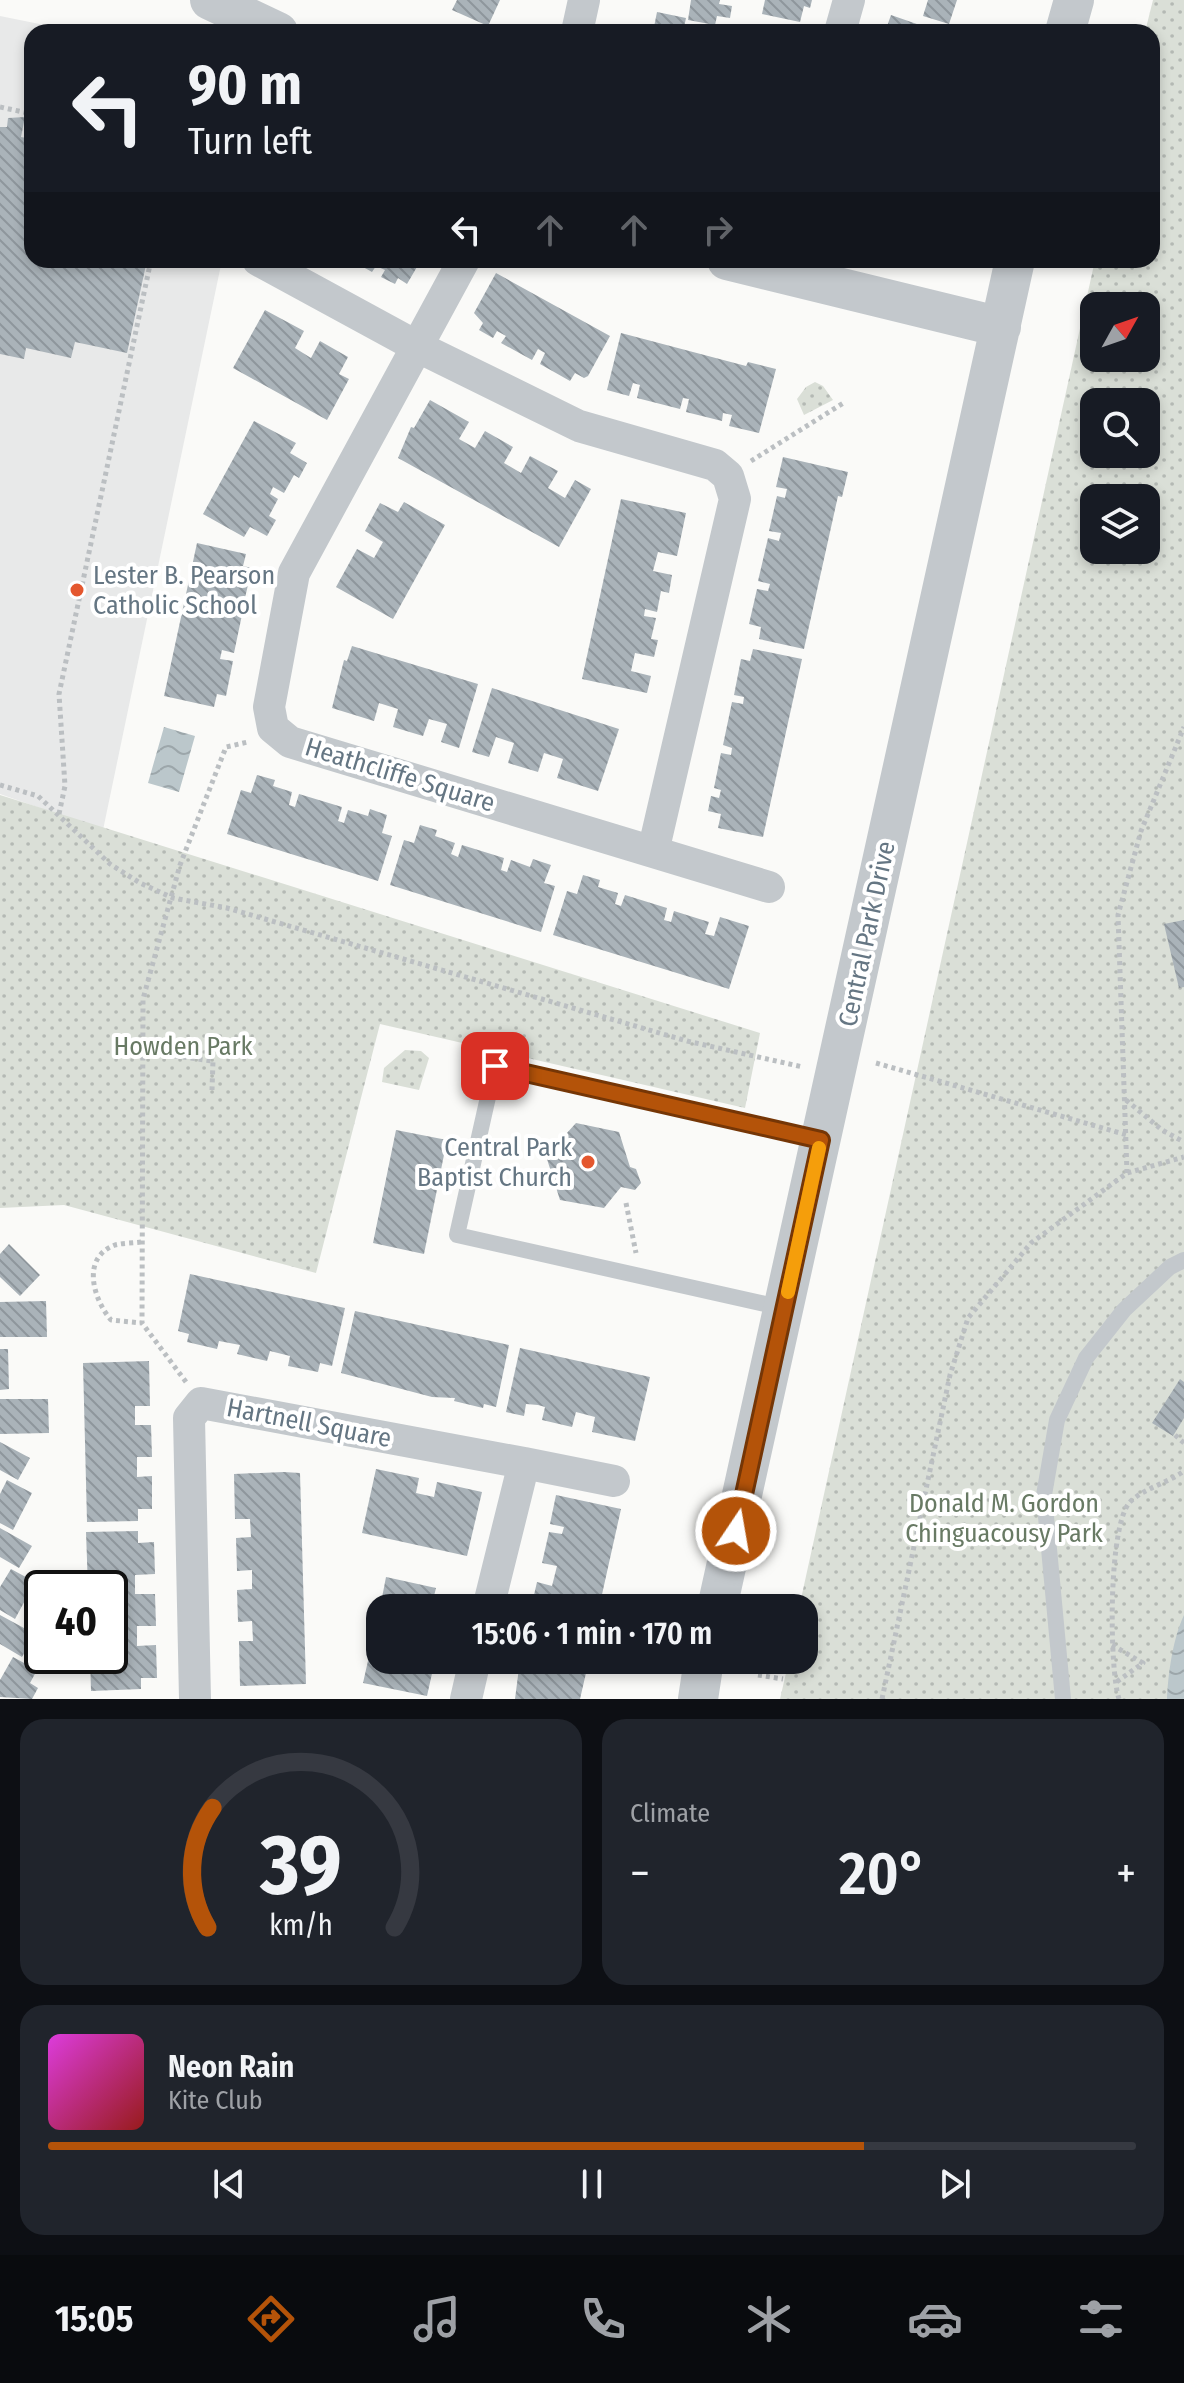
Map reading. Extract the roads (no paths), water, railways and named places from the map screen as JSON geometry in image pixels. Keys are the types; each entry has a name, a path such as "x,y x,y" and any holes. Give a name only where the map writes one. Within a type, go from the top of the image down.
{"street":[{"path":"210,0 261,24"},
{"path":"579,24 584,0"},
{"path":"842,24 849,0"},
{"path":"1067,24 1074,0"},
{"path":"273,268 416,346 579,426 715,465 728,476 735,499 653,852"},
{"name":"Heathcliffe Square","path":"460,268 294,573 269,707 273,728 290,742 769,887"},
{"path":"760,268 1001,327"},
{"name":"Central Park Drive","path":"720,1594 1013,268"},
{"name":"Hartnell Square","path":"195,1699 189,1418 201,1403 614,1481"},
{"path":"491,1594 524,1463"},
{"path":"466,1699 472,1674"},
{"path":"698,1699 702,1674"}],"lane":[{"path":"784,1308 457,1235 495,1066 821,1140"},
{"path":"1063,1699 1044,1495 1057,1420 1086,1358 1105,1334 1170,1267 1184,1260"}],"water":[{"path":"164,727 195,736 179,792 148,783"},
{"path":"1184,1615 1184,1699 1167,1699 1172,1656"}],"place":[{"name":"Lester B. Pearson Catholic School","path":"77,590"},
{"name":"Central Park Baptist Church","path":"588,1162"}],"park label":[{"name":"Howden Park","path":"183,1046"},
{"name":"Donald M. Gordon Chinguacousy Park","path":"1004,1518"}]}
